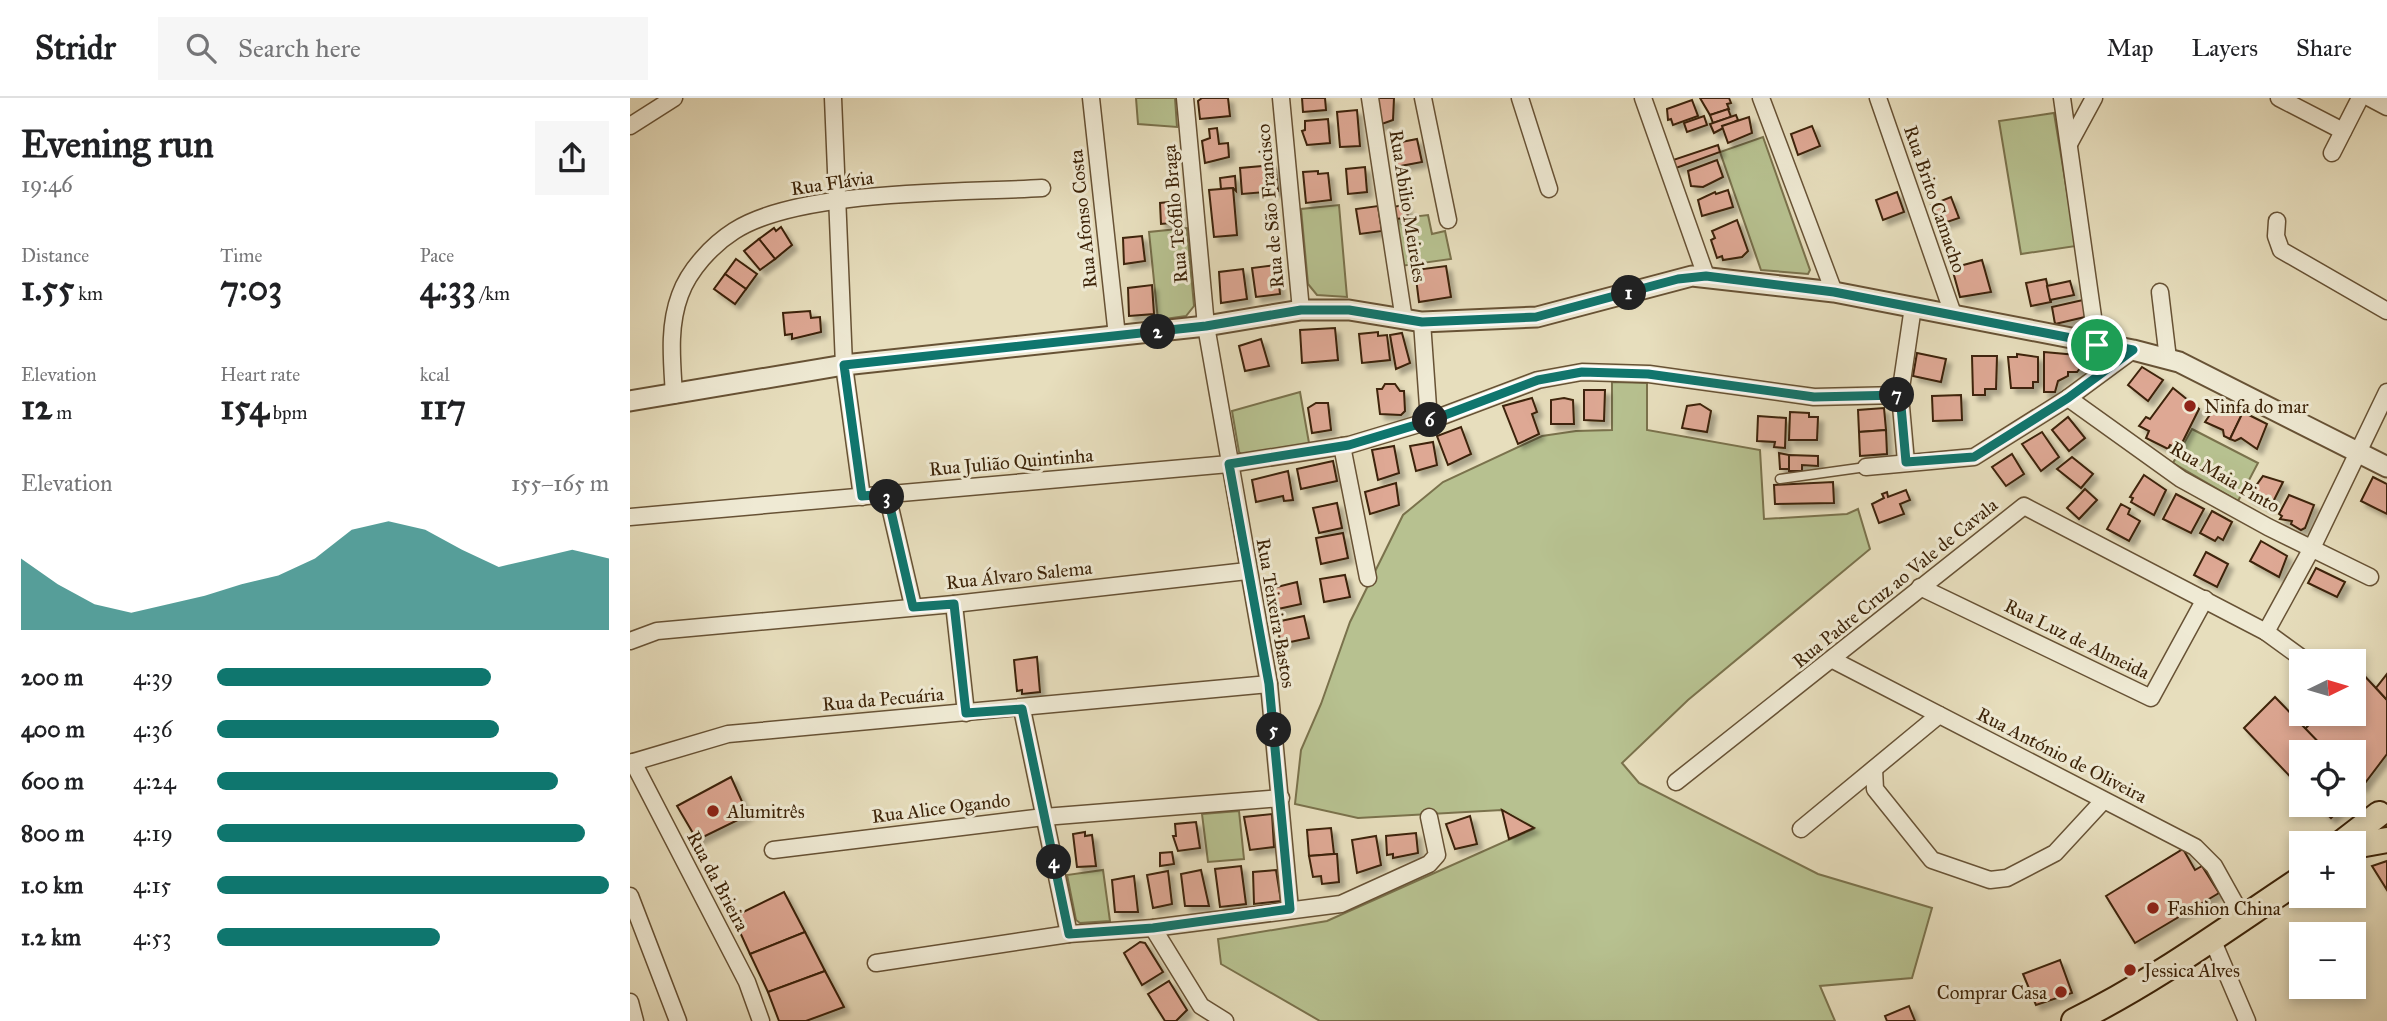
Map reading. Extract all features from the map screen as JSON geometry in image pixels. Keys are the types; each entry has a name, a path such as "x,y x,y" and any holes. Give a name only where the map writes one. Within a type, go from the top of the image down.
{"main road":[{"path":"2366,843 2387,839 2379,826 2383,809"},
{"path":"2356,831 2383,809"},
{"path":"2074,1021 2105,1014 2289,887"}],"street":[{"path":"630,125 674,98"},
{"path":"833,98 844,365 862,496"},
{"name":"Rua Afonso Costa","path":"1091,98 1117,336"},
{"name":"Rua Teófilo Braga","path":"1185,98 1206,326"},
{"name":"Rua de São Francisco","path":"1281,98 1301,310"},
{"name":"Rua Abilio Meireles","path":"1370,98 1413,321 1429,421"},
{"path":"1423,98 1448,220"},
{"path":"1520,98 1549,189"},
{"path":"1643,98 1706,276"},
{"path":"1761,98 1834,292"},
{"name":"Rua Brito Camacho","path":"1878,98 1954,314"},
{"path":"2062,98 2097,345"},
{"path":"2069,144 2094,98"},
{"path":"2279,98 2343,131"},
{"path":"2332,153 2360,98"},
{"path":"2370,98 2387,107"},
{"name":"Rua Flávia","path":"674,395 671,333 680,294 701,260 734,230 788,209 836,200 1042,188"},
{"path":"2277,221 2276,236 2281,250 2387,311"},
{"path":"630,401 844,365 1206,326 1301,310 1349,310 1413,321 1536,317 1678,279 1706,276 1834,292 2168,359 2387,467"},
{"path":"2160,292 2168,359"},
{"path":"1906,462 1900,395 1913,307"},
{"name":"Rua Teixeira Bastos","path":"1206,326 1269,684 1290,909"},
{"path":"1866,467 1974,457 2068,398 2133,350"},
{"name":"Rua Julião Quintinha","path":"630,517 1229,464 1342,446 1429,421 1538,380 1582,372 1648,374 1814,397 1900,395"},
{"path":"2266,632 2312,548 2387,392"},
{"name":"Rua Maia Pinto","path":"2068,398 2181,479 2370,577"},
{"path":"1342,446 1368,578"},
{"path":"887,494 913,607"},
{"name":"Rua Padre Cruz ao Vale de Cavala","path":"1676,782 2024,506 2205,599 2266,632 2289,649"},
{"name":"Rua Álvaro Salema","path":"630,641 657,631 954,604 1247,570"},
{"name":"Rua Luz de Almeida","path":"1920,587 2151,698 2205,599"},
{"path":"954,604 966,713"},
{"name":"Rua António de Oliveira","path":"1833,660 2195,847 2214,866 2243,918"},
{"name":"Rua da Pecuária","path":"631,763 728,734 1022,709 1269,684"},
{"path":"1022,709 1069,934"},
{"path":"1801,829 1939,715"},
{"name":"Rua da Brieira","path":"631,763 747,982 761,1021"},
{"path":"1874,769 1875,789 1933,860 1942,866 1993,880 2007,878 2054,855 2103,801"},
{"name":"Rua Alice Ogando","path":"773,849 1044,817 1281,798"},
{"path":"876,963 1069,934 1153,928 1341,904 1429,864 1437,855 1429,817"},
{"path":"632,905 678,1021"},
{"path":"1153,928 1201,1006 1225,1021"},
{"path":"2212,939 2247,1021"},
{"path":"630,1002 635,1021"}],"lane":[{"path":"1780,479 1866,467"}],"green space":[{"path":"1136,98 1175,98 1177,127 1138,124"},
{"path":"2054,113 2076,246 2021,254 1999,121"},
{"path":"1763,137 1810,270 1808,274 1761,270 1720,152"},
{"path":"1339,205 1347,297 1317,295 1308,284 1301,209"},
{"path":"1428,215 1432,234 1445,231 1451,259 1401,266 1393,219"},
{"path":"1187,228 1194,306 1186,316 1158,320 1149,232"},
{"path":"1612,382 1647,383 1647,430 1760,450 1764,519 1847,514 1858,509 1870,549 1688,700 1622,763 1639,783 1818,874 1932,908 1912,978 1820,986 1835,1021 1320,1021 1221,964 1218,939 1327,921 1533,829 1502,810 1358,818 1295,804 1301,750 1321,704 1350,622 1403,515 1443,482 1542,436 1612,430"},
{"path":"1300,392 1309,443 1247,458 1239,452 1232,411"},
{"path":"2192,429 2258,463 2238,501 2173,463"},
{"path":"1239,811 1244,859 1208,862 1202,814"},
{"path":"1103,870 1110,921 1080,923 1076,920 1067,875"}],"building":[{"path":"1202,98 1228,98 1230,116 1200,119 1198,101"},
{"path":"1302,98 1325,98 1326,110 1303,112"},
{"path":"1375,98 1394,98 1393,120 1379,125"},
{"path":"1700,98 1729,98 1731,103 1727,104 1729,109 1710,115"},
{"path":"1692,100 1698,116 1673,125 1671,119 1668,120 1667,109"},
{"path":"1728,109 1731,117 1713,123 1710,115"},
{"path":"1357,110 1360,146 1340,147 1337,112"},
{"path":"1736,115 1738,120 1714,133 1710,124"},
{"path":"1704,116 1707,125 1687,132 1684,123"},
{"path":"1749,117 1752,133 1728,143 1722,126"},
{"path":"1328,119 1330,143 1307,145 1302,131 1305,130 1305,121"},
{"path":"1812,126 1820,146 1798,155 1791,134"},
{"path":"1217,128 1219,144 1228,143 1229,157 1205,163 1202,141 1210,138 1209,129"},
{"path":"1417,139 1422,162 1395,167 1391,144"},
{"path":"1718,145 1720,152 1676,168 1673,160"},
{"path":"1717,160 1723,177 1703,187 1691,186 1688,171"},
{"path":"1275,165 1278,191 1242,194 1240,168"},
{"path":"1365,167 1367,192 1348,194 1346,169"},
{"path":"1318,171 1318,174 1328,173 1331,200 1306,203 1303,172"},
{"path":"1235,176 1236,191 1233,188 1221,189 1220,178"},
{"path":"1233,188 1237,235 1214,237 1209,190"},
{"path":"1728,190 1733,207 1702,216 1698,200 1715,192 1716,194"},
{"path":"1897,192 1904,212 1883,220 1876,200"},
{"path":"1951,197 1959,218 1938,225 1931,205"},
{"path":"1178,201 1180,222 1161,224 1160,203"},
{"path":"1406,205 1408,218 1393,219 1391,207"},
{"path":"1378,206 1382,231 1360,234 1356,209"},
{"path":"1737,220 1748,251 1742,257 1723,260 1722,256 1717,258 1711,240 1715,238 1712,231"},
{"path":"781,227 792,245 775,259 759,239 774,228 776,231"},
{"path":"1142,236 1145,261 1124,264 1123,238"},
{"path":"759,239 775,259 760,270 744,251"},
{"path":"736,259 757,274 746,289 725,274"},
{"path":"1982,260 1991,292 1960,297 1952,268"},
{"path":"1277,265 1280,294 1256,297 1252,268"},
{"path":"1446,266 1451,297 1419,302 1415,270"},
{"path":"1243,269 1247,299 1221,303 1219,272"},
{"path":"725,274 746,289 735,304 714,289"},
{"path":"2046,279 2051,302 2031,306 2026,283"},
{"path":"2070,281 2074,295 2050,300 2047,286"},
{"path":"1152,285 1154,314 1129,316 1128,288"},
{"path":"2083,300 2085,317 2055,324 2052,307"},
{"path":"810,311 811,318 820,317 821,332 792,339 792,334 785,335 783,313"},
{"path":"1335,328 1338,360 1302,363 1300,330"},
{"path":"1378,332 1378,336 1387,335 1390,360 1362,363 1359,334"},
{"path":"1402,333 1410,363 1396,369 1390,335"},
{"path":"1261,339 1269,366 1245,371 1239,346"},
{"path":"2044,352 2077,355 2081,360 2081,367 2077,372 2068,372 2068,376 2058,381 2055,392 2044,392"},
{"path":"1917,353 1946,359 1941,382 1913,376"},
{"path":"2017,354 2038,357 2038,382 2033,382 2033,388 2011,388 2008,357 2017,357"},
{"path":"1972,356 1997,356 1996,389 1985,389 1985,395 1973,395"},
{"path":"2142,367 2163,380 2148,401 2128,385"},
{"path":"1385,384 1395,384 1400,391 1404,391 1405,411 1401,415 1380,414 1377,389 1382,389"},
{"path":"2173,388 2199,409 2179,449 2170,445 2168,449 2146,438 2149,431 2139,426 2146,417 2150,419"},
{"path":"1584,390 1605,390 1604,421 1584,420"},
{"path":"1961,395 1962,420 1933,421 1932,396"},
{"path":"1532,398 1537,412 1532,414 1539,434 1518,444 1503,406"},
{"path":"1551,400 1573,400 1574,424 1551,424"},
{"path":"2220,400 2243,412 2230,439 2224,436 2223,430 2205,422"},
{"path":"1316,403 1328,403 1331,430 1312,433 1308,408"},
{"path":"1700,404 1711,411 1707,432 1682,428 1687,406"},
{"path":"1884,408 1886,430 1859,432 1858,410"},
{"path":"1790,412 1809,413 1809,417 1818,417 1817,440 1789,440"},
{"path":"2243,412 2267,424 2257,449 2241,438 2235,441 2230,439"},
{"path":"1758,416 1786,418 1785,448 1774,447 1775,442 1757,441"},
{"path":"2068,417 2085,438 2069,451 2052,430"},
{"path":"1461,427 1471,454 1448,465 1437,436"},
{"path":"1886,430 1887,454 1860,456 1859,432"},
{"path":"2042,432 2059,457 2041,471 2022,444"},
{"path":"1433,442 1437,465 1416,471 1410,446"},
{"path":"1394,446 1399,473 1378,480 1372,450"},
{"path":"1779,453 1789,455 1789,469 1780,469"},
{"path":"2012,454 2024,474 2006,486 1992,467"},
{"path":"1789,455 1818,456 1818,466 1802,465 1802,471 1789,471"},
{"path":"2072,457 2093,474 2081,488 2057,469"},
{"path":"1333,461 1337,481 1301,489 1297,469"},
{"path":"1288,471 1293,500 1284,501 1283,496 1256,502 1252,480"},
{"path":"2144,475 2166,490 2154,515 2131,502 2133,498 2130,497"},
{"path":"2263,476 2283,482 2270,508 2248,497"},
{"path":"2373,477 2387,484 2387,514 2361,501"},
{"path":"1833,482 1834,503 1775,504 1774,485"},
{"path":"1396,483 1399,505 1370,514 1365,492"},
{"path":"2085,489 2097,500 2079,519 2067,508"},
{"path":"1906,490 1910,500 1900,504 1904,514 1879,523 1872,504 1884,498 1882,494 1887,492 1888,497"},
{"path":"2176,494 2204,509 2191,533 2163,519"},
{"path":"2289,495 2314,505 2305,528 2301,530 2291,524 2292,521 2280,519 2282,516 2279,514"},
{"path":"1337,503 1342,528 1319,533 1313,508"},
{"path":"2121,504 2130,509 2128,514 2140,521 2129,541 2107,529"},
{"path":"2212,511 2232,522 2223,540 2218,537 2215,541 2200,533"},
{"path":"1343,533 1348,558 1321,564 1316,538"},
{"path":"2261,541 2287,556 2279,577 2250,561"},
{"path":"2206,552 2228,564 2217,587 2194,575"},
{"path":"2316,568 2345,582 2337,597 2308,583"},
{"path":"1345,575 1350,597 1324,602 1320,579"},
{"path":"1297,582 1301,604 1278,609 1273,588"},
{"path":"1304,616 1309,638 1281,644 1276,622"},
{"path":"1037,657 1040,692 1022,694 1022,690 1017,691 1014,660"},
{"path":"2387,674 2387,700 2376,688"},
{"path":"2366,678 2387,700 2387,754 2366,782 2366,740 2316,740 2305,729 2308,726 2366,726"},
{"path":"2275,697 2289,712 2289,726 2303,726 2316,740 2289,740 2289,775 2244,728"},
{"name":"Alumitrês","path":"731,777 748,815 697,840 677,806"},
{"path":"1502,810 1534,828 1509,839"},
{"path":"1272,814 1274,847 1250,850 1244,817"},
{"path":"1470,816 1477,844 1455,849 1446,824"},
{"path":"1196,822 1200,848 1178,851 1173,836 1176,836 1175,824"},
{"path":"1331,828 1334,854 1309,856 1307,830"},
{"path":"1085,832 1085,836 1092,835 1096,866 1077,867 1073,834"},
{"path":"1416,833 1418,853 1393,858 1393,854 1387,855 1386,836"},
{"path":"1376,836 1381,865 1357,873 1352,840"},
{"name":"Fashion China","path":"2183,849 2195,870 2202,866 2219,893 2135,943 2106,896"},
{"path":"1172,852 1174,864 1160,866 1160,853"},
{"path":"1337,854 1339,882 1322,884 1321,876 1313,877 1309,856"},
{"path":"2387,861 2387,890 2372,866"},
{"path":"1241,866 1246,904 1220,907 1215,869"},
{"path":"1201,870 1209,906 1185,906 1181,874"},
{"path":"1276,870 1281,901 1254,904 1253,872"},
{"path":"1168,871 1172,904 1153,908 1147,875"},
{"path":"1134,876 1138,912 1115,912 1112,880"},
{"path":"784,892 805,932 750,954 733,917"},
{"path":"805,932 825,971 768,992 750,954"},
{"path":"1140,942 1145,943 1163,972 1142,985 1124,953"},
{"path":"2060,960 2072,993 2036,1005 2023,974"},
{"path":"825,971 844,1007 806,1021 779,1021 768,992"},
{"path":"1169,981 1187,1010 1176,1021 1165,1021 1148,994"},
{"path":"1909,1006 1915,1021 1887,1021 1885,1016"}],"place":[{"name":"Ninfa do mar","path":"2190,406"},
{"name":"Alumitrês","path":"713,811"},
{"name":"Fashion China","path":"2153,908"},
{"name":"Jessica Alves","path":"2130,970"},
{"name":"Comprar Casa","path":"2061,992"}],"route":[{"path":"1692,276 1834,292 1954,314 2097,345 2133,350 2068,398 1974,457 1906,462 1900,395 1814,397 1762,392 1648,374 1582,372 1538,380 1429,421 1349,445 1229,464 1269,684 1290,909 1153,928 1069,934 1022,709 966,713 954,604 913,607 887,494 862,496 844,365 1206,326 1301,310 1349,310 1422,322 1494,321 1536,317 1692,276"}]}
